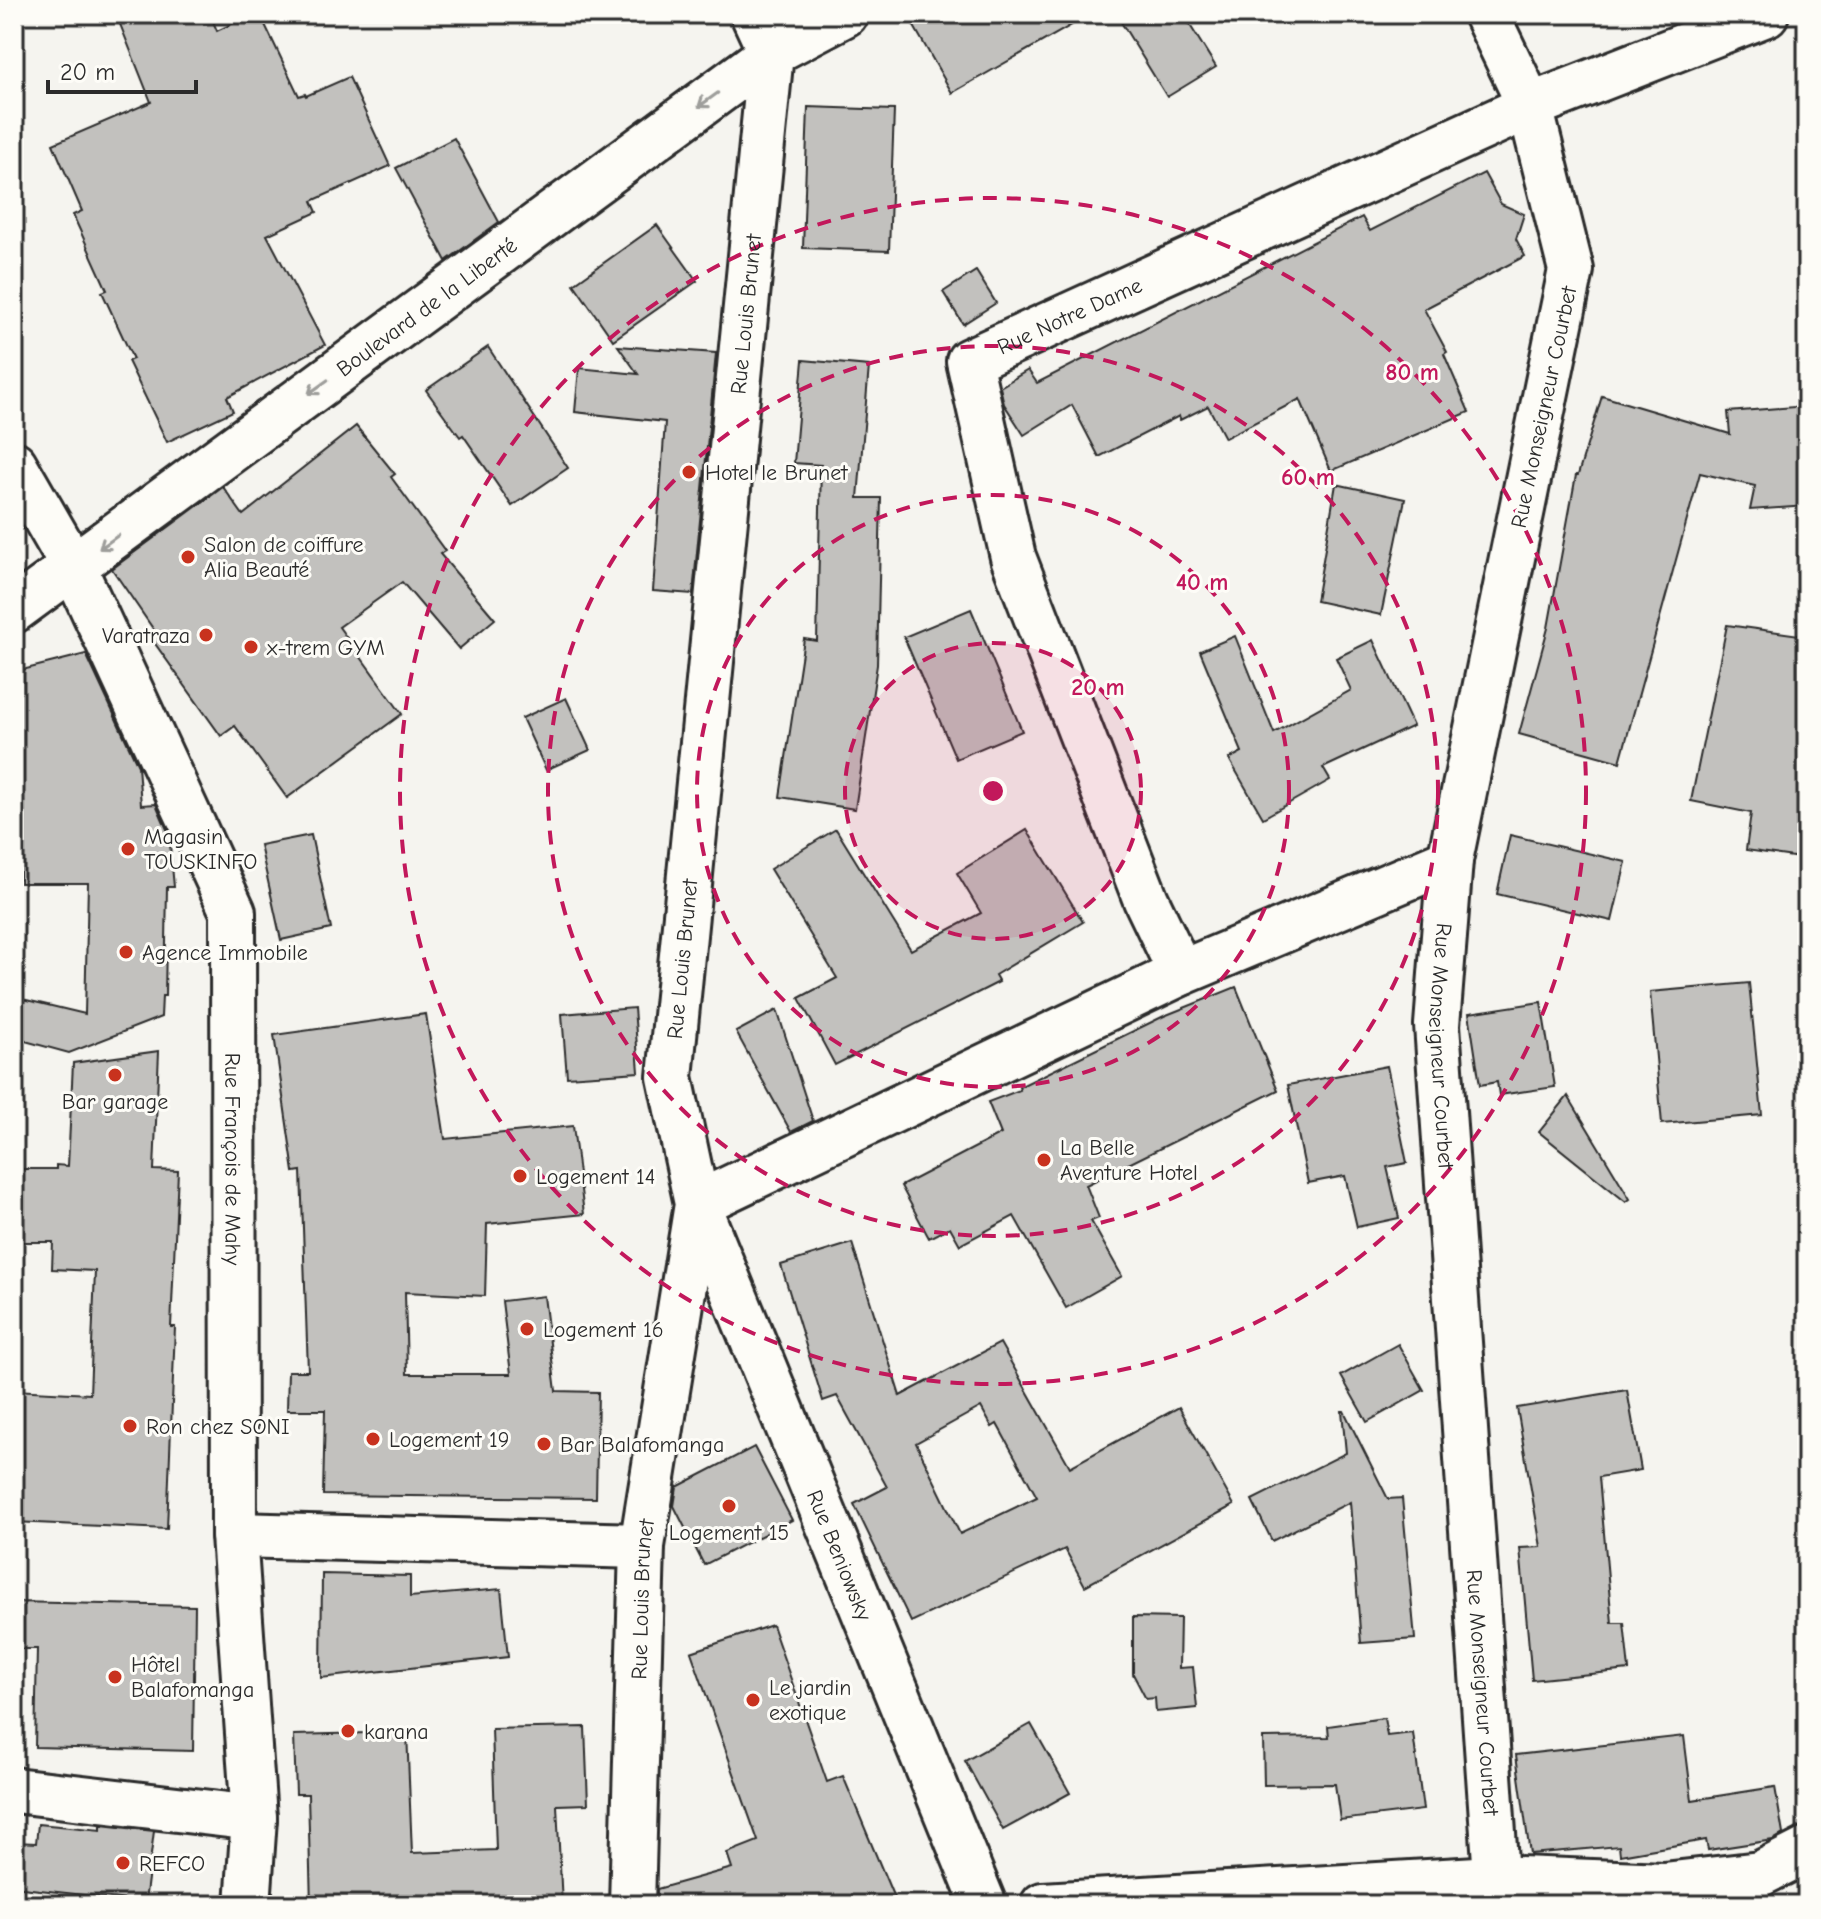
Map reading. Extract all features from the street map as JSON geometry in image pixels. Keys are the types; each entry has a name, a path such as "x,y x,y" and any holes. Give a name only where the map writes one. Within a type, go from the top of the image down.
{"street":[{"path":"753,14 771,53"},
{"name":"Boulevard de la Liberté","path":"14,610 771,53 845,14"},
{"name":"Rue Monseigneur Courbet","path":"1486,14 1530,106 1571,270 1450,860 1437,1025 1496,1892"},
{"name":"Rue Notre Dame","path":"1181,973 1146,900 1013,557 969,361 1530,106 1766,14"},
{"name":"Rue Louis Brunet","path":"632,1905 642,1546 697,1204 670,1077 771,53"},
{"name":"Rue François de Mahy","path":"14,464 74,568 233,912 234,1535 254,1818 248,1905"},
{"path":"697,1204 1181,973 1450,860"},
{"name":"Rue Beniowsky","path":"697,1204 984,1905"},
{"path":"234,1535 642,1546"},
{"path":"14,1790 254,1818"},
{"path":"1043,1905 1664,1885 1760,1874 1807,1850"}],"building":[{"path":"116,14 210,14 217,31 253,14 260,14 299,96 306,96 349,77 390,166 312,201 317,212 267,235 325,345 227,397 233,411 167,442 128,361 133,359 102,292 107,290 73,215 82,211 53,144 151,102"},
{"path":"907,14 1091,14 952,93"},
{"path":"1116,14 1183,14 1216,67 1167,97"},
{"path":"808,107 894,110 889,251 803,248"},
{"path":"454,138 499,222 446,261 396,168"},
{"path":"1484,173 1501,204 1524,214 1516,239 1525,256 1424,309 1447,352 1444,354 1469,412 1331,471 1300,399 1225,438 1208,406 1180,420 1179,416 1099,457 1072,405 1024,435 1004,404 1000,387 1028,370 1037,383 1362,217 1370,231"},
{"path":"657,225 697,281 613,340 574,284"},
{"path":"976,271 996,303 963,324 943,292"},
{"name":"Hotel le Brunet","path":"618,346 716,353 693,594 653,591 665,422 575,412 579,368 638,374"},
{"path":"488,347 568,468 512,506 463,435 460,437 426,390"},
{"path":"803,360 869,366 858,498 881,498 877,665 855,809 780,797 804,639 817,641 821,465 794,463"},
{"path":"1602,396 1730,434 1728,412 1807,406 1807,506 1750,510 1755,486 1700,473 1620,762 1519,734 1548,628 1576,475"},
{"path":"356,426 395,474 391,477 445,551 440,554 495,619 459,649 402,582 339,627 402,714 287,798 235,726 221,736 151,638 158,636 112,569 223,487 243,515"},
{"path":"1336,484 1405,499 1381,615 1316,601"},
{"path":"971,609 1022,731 956,759 904,637"},
{"path":"1727,625 1807,636 1807,859 1746,850 1751,813 1691,801"},
{"path":"1235,636 1274,733 1351,690 1336,658 1373,640 1413,726 1323,768 1330,780 1263,818 1229,759 1242,752 1200,651"},
{"path":"86,654 138,766 141,805 156,804 169,834 174,887 167,887 165,996 162,996 161,1017 69,1053 14,1038 14,997 85,1014 88,883 20,883 20,743 14,745 14,672"},
{"path":"566,698 590,750 546,770 522,718"},
{"path":"836,829 911,950 981,913 957,873 1027,830 1083,922 995,975 999,982 835,1065 799,998 837,978 770,869"},
{"path":"311,835 331,929 281,940 260,845"},
{"path":"1510,835 1626,862 1612,921 1497,894"},
{"path":"1749,983 1762,1115 1662,1124 1650,992"},
{"path":"1236,987 1278,1090 1086,1185 1099,1218 1091,1221 1122,1276 1066,1308 1014,1216 960,1245 950,1227 929,1238 901,1186 1001,1134 988,1102 1020,1090 1019,1087 1164,1016"},
{"path":"1541,1002 1555,1087 1499,1095 1497,1082 1480,1085 1469,1013"},
{"path":"634,1008 639,1072 567,1077 562,1014"},
{"path":"777,1010 813,1121 791,1132 736,1032"},
{"path":"426,1014 445,1139 573,1126 584,1214 487,1224 485,1296 405,1292 407,1374 511,1374 502,1301 544,1296 556,1391 598,1392 596,1498 323,1495 325,1410 287,1410 288,1371 308,1371 301,1171 294,1172 274,1035"},
{"path":"159,1051 154,1170 178,1171 167,1529 14,1522 14,1390 90,1394 95,1271 52,1269 53,1242 14,1242 14,1169 68,1166 73,1063"},
{"path":"1387,1066 1407,1163 1387,1167 1399,1218 1357,1227 1345,1176 1308,1183 1288,1085"},
{"path":"1568,1096 1630,1199 1626,1202 1539,1132"},
{"path":"852,1243 900,1396 1000,1343 1070,1467 1179,1407 1234,1505 1085,1586 1065,1549 911,1622 854,1504 887,1487 837,1396 823,1401 781,1265","holes":["981,1407 992,1427 997,1424 1037,1497 960,1534 916,1443"]},
{"path":"1398,1344 1424,1390 1367,1422 1341,1376"},
{"path":"1627,1390 1641,1470 1599,1477 1612,1623 1624,1623 1629,1670 1532,1680 1520,1548 1541,1547 1517,1408"},
{"path":"1342,1411 1388,1499 1402,1498 1415,1639 1361,1643 1350,1502 1272,1541 1252,1500 1346,1453"},
{"name":"Logement 15","path":"754,1447 792,1520 704,1565 674,1506 677,1487"},
{"path":"322,1574 410,1576 410,1597 501,1589 508,1657 321,1678"},
{"name":"Hôtel Balafomanga","path":"14,1602 195,1606 193,1751 35,1747 37,1649 14,1649"},
{"path":"1133,1617 1180,1618 1179,1668 1193,1667 1197,1708 1156,1712 1155,1698 1146,1699 1133,1674"},
{"path":"772,1625 827,1782 843,1776 897,1905 657,1905 657,1889 732,1868 727,1853 758,1841 691,1652"},
{"path":"1384,1718 1387,1736 1413,1733 1423,1810 1340,1820 1335,1784 1264,1785 1263,1738 1329,1737 1328,1726"},
{"path":"1031,1724 1070,1793 1003,1830 965,1761"},
{"path":"585,1727 588,1804 557,1805 562,1905 311,1905 308,1794 296,1794 294,1735 407,1732 412,1853 496,1850 492,1729"},
{"path":"1684,1736 1692,1800 1775,1787 1783,1834 1773,1840 1708,1850 1706,1840 1620,1855 1619,1846 1530,1854 1516,1755"},
{"path":"38,1824 101,1830 101,1825 154,1831 145,1902 14,1887 14,1842 36,1843"}],"place":[{"name":"Hotel le Brunet","path":"689,472"},
{"name":"Salon de coiffure Alia Beauté","path":"188,557"},
{"name":"Varatraza","path":"206,635"},
{"name":"x-trem GYM","path":"251,647"},
{"name":"Magasin TOUSKINFO","path":"128,849"},
{"name":"Agence Immobile","path":"126,952"},
{"name":"Bar garage","path":"115,1075"},
{"name":"La Belle Aventure Hotel","path":"1044,1160"},
{"name":"Logement 14","path":"520,1176"},
{"name":"Logement 16","path":"527,1329"},
{"name":"Ron chez SONI","path":"130,1426"},
{"name":"Logement 19","path":"373,1439"},
{"name":"Bar Balafomanga","path":"544,1444"},
{"name":"Logement 15","path":"729,1506"},
{"name":"Hôtel Balafomanga","path":"115,1677"},
{"name":"Le jardin exotique","path":"753,1700"},
{"name":"karana","path":"348,1731"},
{"name":"REFCO","path":"123,1863"}]}
